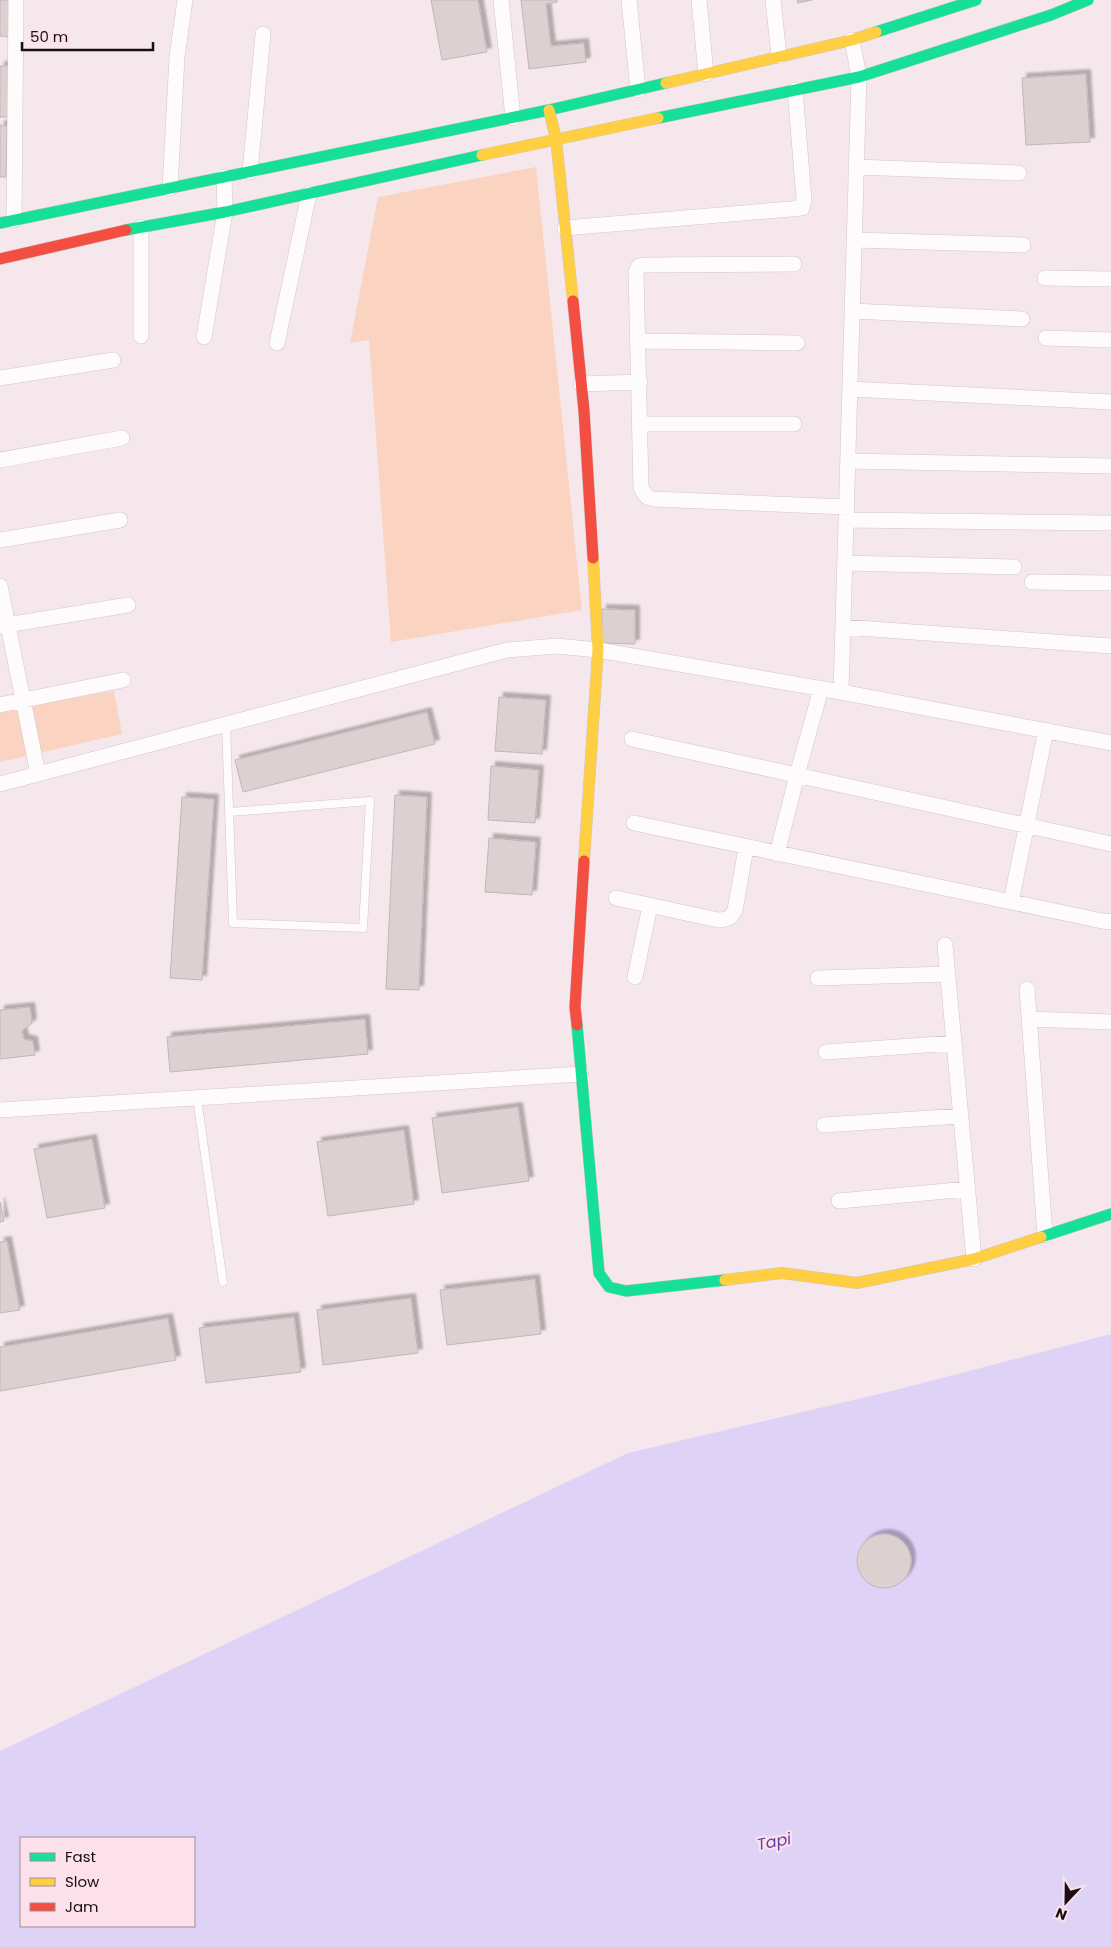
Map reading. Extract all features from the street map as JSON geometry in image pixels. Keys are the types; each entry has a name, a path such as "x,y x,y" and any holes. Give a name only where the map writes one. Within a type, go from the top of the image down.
{"street":[{"path":"16,0 7,221 513,118 638,90 852,40 976,0"},
{"path":"170,188 177,57 185,0"},
{"path":"501,0 513,118"},
{"path":"629,0 638,90"},
{"path":"699,0 706,74"},
{"path":"773,0 779,56"},
{"path":"0,259 141,227 309,194 556,139 859,77 1051,15 1088,0"},
{"path":"250,172 262,34"},
{"path":"841,692 859,77 852,40"},
{"path":"565,228 798,210 802,208 804,199 795,90"},
{"path":"549,110 556,139 581,384 598,650 575,1007 600,1273 609,1287 626,1291 782,1273 857,1283 974,1258 1111,1214"},
{"path":"856,167 1019,173"},
{"path":"204,337 225,212 224,177"},
{"path":"277,343 309,194"},
{"path":"141,227 141,336"},
{"path":"854,240 1023,245"},
{"path":"794,264 642,264 639,266 636,272 641,488 647,497 653,499 847,513 1111,523"},
{"path":"1045,278 1111,279"},
{"path":"852,311 1022,319"},
{"path":"1046,338 1111,340"},
{"path":"639,341 796,343"},
{"path":"0,378 113,360"},
{"path":"581,384 640,382"},
{"path":"850,389 1111,402"},
{"path":"640,424 794,424"},
{"path":"0,460 122,438"},
{"path":"848,460 1111,466"},
{"path":"0,540 120,520"},
{"path":"845,563 1014,567"},
{"path":"1032,582 1111,583"},
{"path":"0,586 4,625 23,701 38,774"},
{"path":"4,625 128,605"},
{"path":"843,627 1111,646"},
{"path":"0,784 507,650 557,646 598,650 841,692 1111,743"},
{"path":"0,705 123,680"},
{"path":"777,854 821,689"},
{"path":"1011,902 1046,730"},
{"path":"632,739 1111,844"},
{"path":"634,823 746,848 1107,922 1111,921"},
{"path":"616,898 718,920 726,920 735,910 746,848"},
{"path":"635,977 650,906"},
{"path":"945,945 974,1258"},
{"path":"818,978 948,974"},
{"path":"1028,989 1045,1236"},
{"path":"1030,1019 1111,1022"},
{"path":"826,1052 954,1043"},
{"path":"0,1110 582,1074"},
{"path":"824,1125 961,1116"},
{"path":"838,1202 968,1189"}],"lane":[{"path":"226,724 233,923 363,928 370,801 230,812"},
{"path":"198,1098 223,1282"}],"shaded area":[{"path":"536,167 582,610 391,642 369,340 350,343 378,197"},
{"path":"114,691 122,734 0,762 0,711"}],"water":[{"name":"Tapi","path":"1111,1334 1111,1947 0,1947 0,1751 628,1453 892,1391"}],"building":[{"path":"0,0 14,0 11,37 0,36"},
{"path":"431,0 478,0 487,52 442,60"},
{"path":"521,0 557,0 557,2 546,4 551,46 584,43 586,62 529,69"},
{"path":"797,0 812,0 798,3"},
{"path":"0,66 9,66 8,117 0,117"},
{"path":"1086,74 1090,142 1026,145 1022,78"},
{"path":"0,125 7,126 6,177 0,177"},
{"path":"602,609 635,610 635,644 602,643"},
{"path":"499,697 546,700 542,754 495,751"},
{"path":"427,712 435,744 243,792 235,760"},
{"path":"491,766 539,770 535,823 488,820"},
{"path":"395,795 427,797 419,990 386,989"},
{"path":"182,797 214,799 202,980 170,978"},
{"path":"489,838 536,842 532,895 485,892"},
{"path":"30,1007 32,1023 22,1031 24,1039 33,1041 35,1055 0,1059 0,1010"},
{"path":"365,1019 368,1054 170,1072 167,1037"},
{"path":"518,1107 529,1181 442,1193 432,1118"},
{"path":"404,1130 414,1204 328,1216 317,1142"},
{"path":"92,1139 105,1208 47,1218 34,1149"},
{"path":"0,1202 4,1221 0,1222"},
{"path":"7,1241 20,1310 0,1313 0,1242"},
{"path":"535,1279 541,1334 447,1345 440,1290"},
{"path":"411,1298 418,1353 323,1365 317,1310"},
{"path":"294,1317 301,1372 206,1383 199,1328"},
{"path":"168,1318 176,1360 0,1391 0,1347"},
{"path":"884,1534 894,1536 903,1542 909,1551 911,1561 909,1571 903,1580 894,1586 884,1588 874,1586 865,1580 859,1571 857,1561 859,1551 865,1542 874,1536"}],"traffic: fast":[{"path":"876,32 976,0"},
{"path":"658,118 859,77 1051,15 1088,0"},
{"path":"0,223 549,110 666,83"},
{"path":"126,230 225,212 482,155"},
{"path":"577,1025 599,1273 609,1287 626,1291 725,1280"},
{"path":"1041,1237 1111,1214"}],"traffic: slow":[{"path":"666,83 852,40 876,32"},
{"path":"549,110 556,139 573,301"},
{"path":"482,155 658,118"},
{"path":"584,861 598,650 593,558"},
{"path":"725,1280 782,1273 857,1283 974,1259 1041,1237"}],"traffic: jam":[{"path":"0,259 126,230"},
{"path":"573,301 584,411 593,558"},
{"path":"577,1025 575,1007 584,861"}]}
